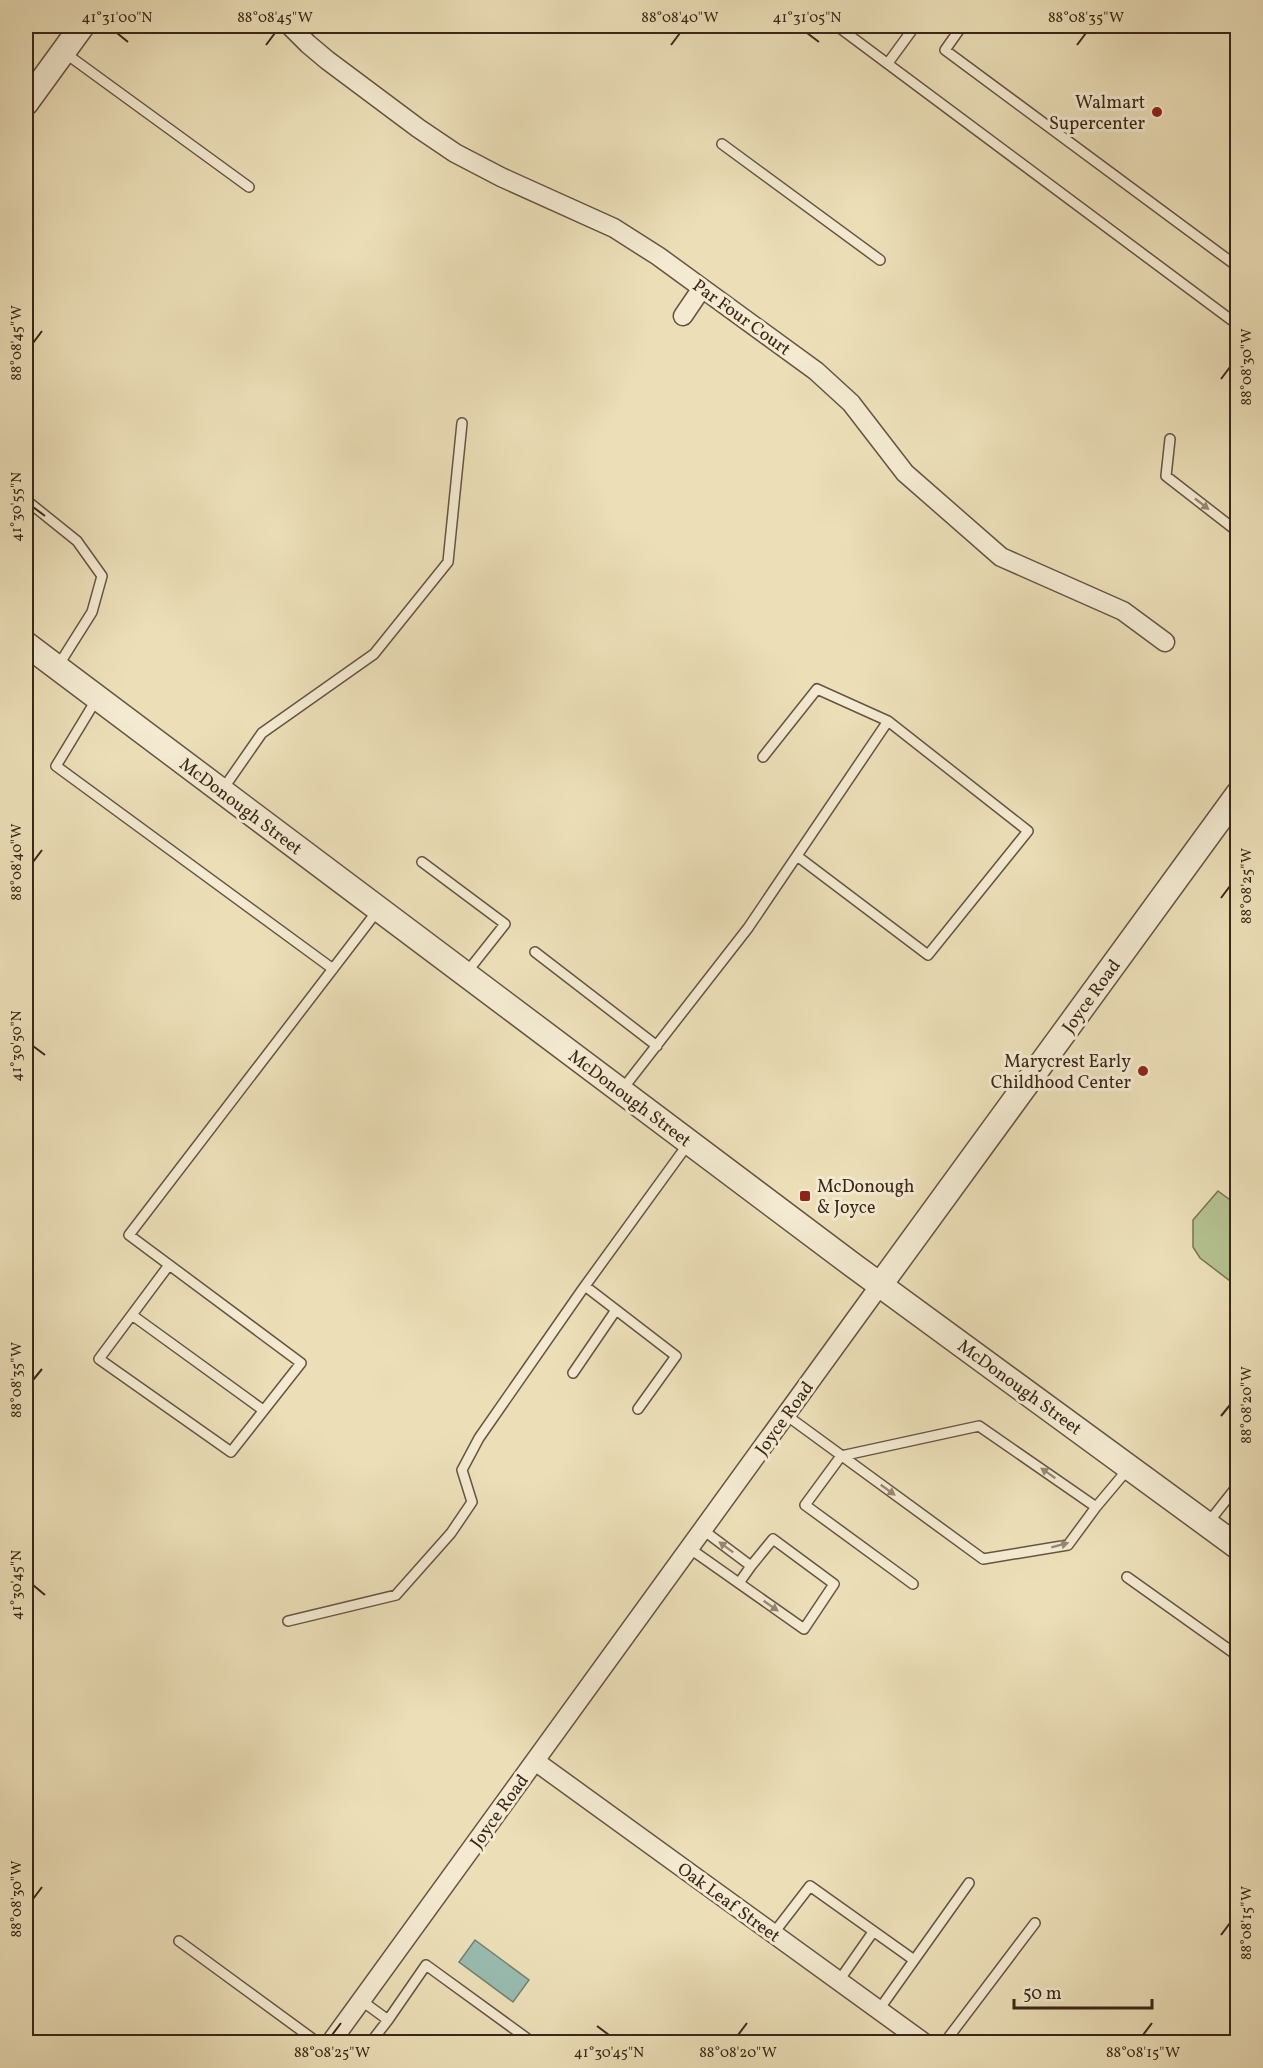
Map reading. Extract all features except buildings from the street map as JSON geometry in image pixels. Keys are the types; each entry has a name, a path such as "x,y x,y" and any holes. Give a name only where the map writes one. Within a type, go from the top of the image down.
{"street":[{"path":"26,103 82,26"},
{"name":"Par Four Court","path":"290,26 327,60 455,153 501,177 614,228 658,256 833,385 851,403 905,473 1001,557 1123,610 1165,642"},
{"path":"683,316 702,288"},
{"name":"McDonough Street","path":"26,644 880,1285 1238,1546"},
{"name":"Joyce Road","path":"332,2043 1238,794"},
{"name":"Oak Leaf Street","path":"535,1761 923,2043"}],"lane":[{"path":"837,26 1238,325"},
{"path":"888,63 915,26"},
{"path":"962,26 945,50 1238,267"},
{"path":"64,51 249,186"},
{"path":"722,144 880,260"},
{"path":"221,791 262,733 374,654 448,562 462,423"},
{"path":"1170,439 1166,476 1238,532"},
{"path":"26,500 77,540 102,576 92,612 57,668"},
{"path":"763,757 817,689 888,721 1028,831 928,955 797,856"},
{"path":"97,698 56,766 333,969"},
{"path":"621,1091 748,928 888,721"},
{"path":"422,862 505,924 465,974"},
{"path":"169,1265 99,1359 231,1452 301,1364 169,1265 129,1235 378,909"},
{"path":"535,952 657,1046"},
{"path":"288,1621 396,1595 451,1533 472,1502 462,1470 479,1438 689,1142"},
{"path":"585,1286 676,1356 638,1409"},
{"path":"573,1373 616,1310"},
{"path":"132,1315 263,1410"},
{"path":"786,1415 983,1559 1068,1545 1129,1467"},
{"path":"913,1584 805,1505 841,1456 979,1426 1096,1507"},
{"path":"1207,1524 1238,1485"},
{"path":"703,1530 751,1566"},
{"path":"689,1548 804,1629 834,1584 773,1539 739,1583"},
{"path":"1127,1576 1238,1656"},
{"path":"879,2011 969,1883"},
{"path":"773,1934 810,1886 914,1960"},
{"path":"945,2043 1035,1923"},
{"path":"838,1982 873,1932"},
{"path":"180,1941 317,2043"},
{"path":"371,2043 426,1965 532,2043"},
{"path":"362,2001 388,2020"}],"green space":[{"path":"1218,1191 1237,1205 1238,1280 1234,1284 1200,1258 1193,1247 1193,1220"}],"water":[{"path":"475,1940 529,1980 513,2002 459,1962"}],"place":[{"name":"Walmart Supercenter","path":"1157,112"},
{"name":"Marycrest Early Childhood Center","path":"1143,1071"},
{"name":"McDonough & Joyce","path":"805,1196"}]}
